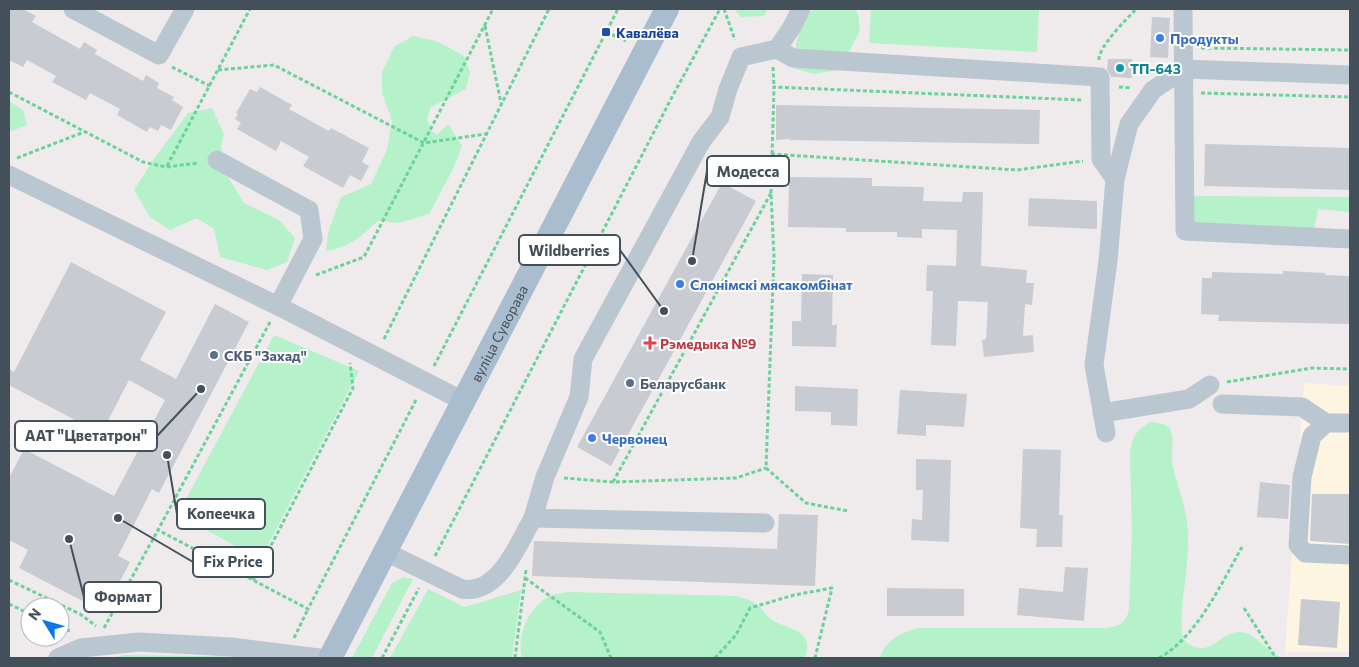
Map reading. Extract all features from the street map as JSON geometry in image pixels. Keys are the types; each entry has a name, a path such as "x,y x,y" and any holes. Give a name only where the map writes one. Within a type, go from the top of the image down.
{"main road":[{"name":"вуліца Суворава","path":"330,658 667,9"}],"lane":[{"path":"74,9 159,55 184,9"},
{"path":"386,552 462,590 479,589 496,578 509,560 533,518 545,477 579,397 583,359 701,142 720,117 728,89 741,58 778,49 801,9"},
{"path":"1183,9 1185,231 1350,240"},
{"path":"778,49 793,58 1100,77 1101,158 1115,179"},
{"path":"1106,433 1094,365 1108,262 1115,179 1128,124 1153,90 1184,69 1350,75"},
{"path":"216,160 309,210 313,239 278,306"},
{"path":"9,175 278,306 463,402"},
{"path":"1102,413 1189,399 1210,385"},
{"path":"1222,404 1302,406 1326,423 1350,423"},
{"path":"1326,423 1312,436 1302,477 1298,545 1305,553 1350,555"},
{"path":"533,518 765,523"},
{"path":"58,658 81,648 139,642 230,647 319,658"}],"path":[{"path":"166,167 250,9"},
{"path":"290,284 364,258 493,9"},
{"path":"375,357 549,9"},
{"path":"286,653 618,9"},
{"path":"382,658 672,97 720,9"},
{"path":"724,9 741,58"},
{"path":"1136,9 1114,33 1098,55 1100,77 1114,86 1153,90"},
{"path":"484,26 501,104"},
{"path":"1198,48 1350,50"},
{"path":"159,55 163,63 210,86"},
{"path":"218,70 274,65 424,143 487,134"},
{"path":"766,468 774,257 771,154 774,87 1101,103"},
{"path":"9,92 143,162 166,167 216,160"},
{"path":"1184,92 1350,97"},
{"path":"9,162 84,132"},
{"path":"771,154 1017,170 1101,158"},
{"path":"613,482 771,193"},
{"path":"9,580 80,614 103,629 278,306"},
{"path":"252,580 353,388 350,361"},
{"path":"1210,385 1312,368 1350,369"},
{"path":"545,477 613,482 736,478 766,468"},
{"path":"766,468 806,503 848,511"},
{"path":"158,530 308,609"},
{"path":"1159,658 1168,654 1195,626 1242,547"},
{"path":"515,658 526,569"},
{"path":"525,578 600,632 611,658"},
{"path":"715,658 736,635 750,608 794,595 832,588 815,658"},
{"path":"1244,608 1276,658"},
{"path":"88,627 96,626"}],"shaded area":[{"path":"1304,383 1350,386 1350,652 1285,652"}],"green space":[{"path":"734,9 768,9 764,16 741,17"},
{"path":"815,9 853,9 858,13 860,31 839,70 813,74 793,68 798,35 805,19"},
{"path":"871,9 1039,9 1037,52 869,43"},
{"path":"413,36 436,41 464,56 470,72 466,89 431,107 427,118 431,130 437,135 448,124 462,146 453,169 429,214 399,223 378,221 348,244 326,251 328,233 341,197 371,184 387,150 392,121 382,93 382,72 394,47"},
{"path":"9,101 23,110 27,125 12,131 9,130"},
{"path":"212,108 224,134 221,146 228,177 244,203 279,220 295,238 287,262 267,270 220,257 214,229 197,218 170,230 150,217 134,190 156,156 188,113"},
{"path":"1193,196 1350,197 1350,212 1318,209 1314,229 1193,222"},
{"path":"274,335 359,371 260,560 178,514"},
{"path":"1150,422 1161,423 1171,431 1173,467 1187,521 1188,550 1182,618 1184,638 1187,643 1200,648 1212,645 1235,632 1246,633 1253,636 1282,658 880,658 885,647 894,638 918,628 1105,628 1122,623 1127,616 1129,607 1132,532 1130,454 1136,435 1141,428"},
{"path":"403,577 413,579 372,658 352,658 392,583"},
{"path":"428,589 465,607 521,590 512,658 390,658"},
{"path":"568,592 736,596 748,599 754,602 777,623 798,631 803,635 807,648 805,658 522,658 521,640 526,622 531,613 552,595"},
{"path":"126,655 268,657 110,658"}],"building":[{"path":"9,9 23,9 36,16 32,22 80,49 84,42 97,50 95,54 143,81 146,75 159,83 157,88 174,97 172,100 183,107 171,130 161,125 158,131 150,127 147,132 117,115 120,109 90,93 86,100 52,82 56,76 27,60 23,67 9,60"},
{"name":"Продукты","path":"1152,17 1170,18 1168,58 1150,57"},
{"name":"ТП-643","path":"1108,59 1132,59 1132,78 1111,77 1107,69"},
{"path":"260,87 292,105 289,109 329,131 331,128 369,148 362,162 369,166 361,181 350,175 343,188 303,166 309,157 281,141 276,151 237,129 241,123 235,119 238,114 236,113 250,89 257,92"},
{"path":"776,105 1040,110 1039,144 776,140"},
{"path":"1205,144 1350,148 1350,190 1204,186"},
{"path":"789,177 872,178 872,186 924,187 923,201 962,202 963,192 983,192 981,266 1027,270 1026,283 1034,283 1032,305 1025,304 1023,336 1033,335 1034,352 984,357 982,340 986,339 988,302 958,301 956,346 931,345 933,291 926,291 927,265 956,266 957,230 922,229 922,238 897,237 897,232 846,232 846,228 788,227"},
{"path":"722,183 756,201 611,466 577,447"},
{"path":"1029,198 1097,201 1097,229 1028,226"},
{"path":"71,262 166,312 140,360 176,379 215,304 249,322 159,493 152,489 118,556 130,562 104,612 19,568 28,550 9,540 9,478 24,449 114,496 165,400 129,380 101,434 9,385 9,369 14,372"},
{"path":"1283,271 1350,276 1350,324 1218,321 1219,315 1201,314 1202,278 1212,278 1212,272 1283,274"},
{"path":"802,274 833,275 832,325 837,325 836,347 792,346 792,321 801,321"},
{"path":"795,386 858,389 857,426 831,425 831,412 795,411"},
{"path":"900,390 967,394 964,427 926,425 926,436 897,434"},
{"path":"1023,449 1061,450 1059,515 1063,515 1062,547 1036,547 1037,529 1020,528"},
{"path":"916,459 951,460 949,542 911,540 912,519 922,520 923,490 916,490"},
{"path":"1260,482 1290,485 1288,519 1257,517"},
{"path":"1312,494 1350,494 1350,544 1310,541"},
{"path":"779,514 818,515 815,586 532,576 534,541 777,549"},
{"path":"1065,567 1088,568 1084,621 1017,615 1019,588 1063,592"},
{"path":"887,588 964,589 964,616 887,616"},
{"path":"1301,599 1340,602 1337,648 1298,645"}],"place":[{"name":"Кавалёва","path":"606,32"},
{"name":"Продукты","path":"1160,38"},
{"name":"ТП-643","path":"1120,68"},
{"name":"Модесса","path":"692,261"},
{"name":"Слонімскі мясакомбінат","path":"680,284"},
{"name":"Wildberries","path":"664,311"},
{"name":"Рэмедыка №9","path":"650,343"},
{"name":"СКБ \"Захад\"","path":"214,355"},
{"name":"Беларусбанк","path":"630,383"},
{"name":"ААТ \"Цветатрон\"","path":"201,389"},
{"name":"Червонец","path":"592,438"},
{"name":"Копеечка","path":"167,455"},
{"name":"Fix Price","path":"118,518"},
{"name":"Формат","path":"69,539"}]}
